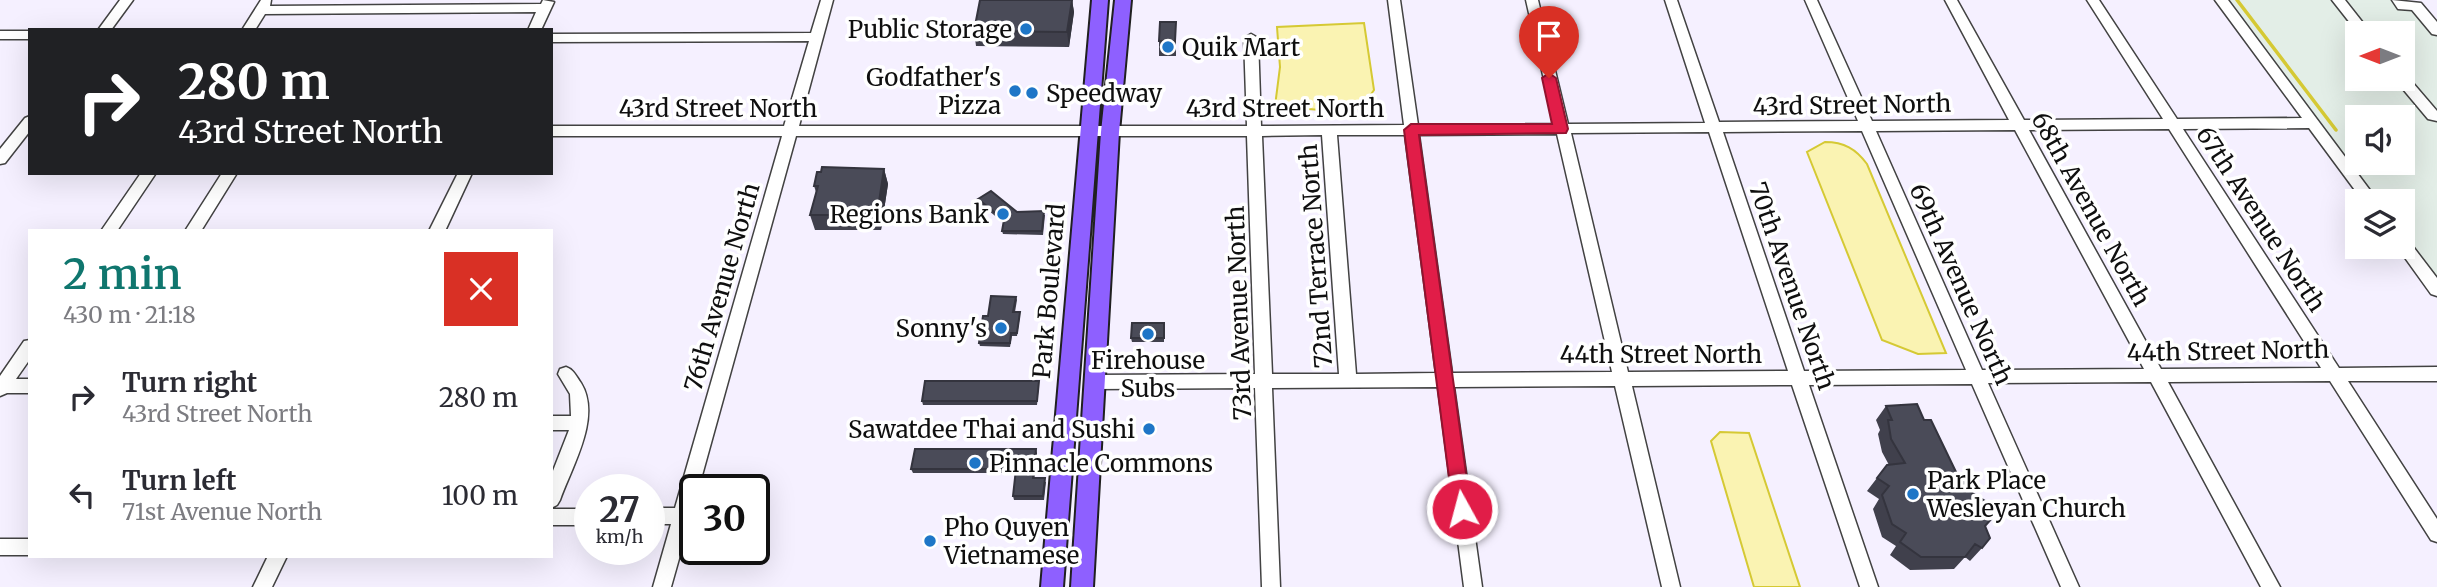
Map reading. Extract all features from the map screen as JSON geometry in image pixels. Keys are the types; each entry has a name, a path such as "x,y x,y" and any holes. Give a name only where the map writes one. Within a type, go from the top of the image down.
{"main road":[{"name":"Park Boulevard","path":"1052,587 1100,0"},
{"path":"1112,0 1122,22"},
{"name":"Park Boulevard","path":"1082,587 1110,132 1123,0"},
{"path":"1072,334 1080,343 1082,370 1086,378 1095,382"},
{"path":"1066,407 1077,419 1082,454 1090,462"}],"street":[{"path":"106,28 127,0"},
{"name":"76th Avenue North","path":"694,474 827,0"},
{"path":"1394,0 1473,587"},
{"path":"1532,0 1671,587"},
{"name":"70th Avenue North","path":"1671,0 1869,587"},
{"name":"69th Avenue North","path":"1811,0 2070,587"},
{"name":"68th Avenue North","path":"1951,0 2271,587"},
{"name":"67th Avenue North","path":"2093,0 2437,534"},
{"path":"2221,0 2362,189"},
{"path":"2337,0 2355,21"},
{"path":"2398,0 2403,6 2416,6 2437,31"},
{"path":"249,28 264,5 547,4 535,28"},
{"path":"0,35 28,35"},
{"path":"553,38 816,37"},
{"name":"73rd Avenue North","path":"1251,38 1270,587"},
{"path":"2412,91 2433,116 2437,116"},
{"name":"43rd Street North","path":"553,131 1110,132 2313,123"},
{"name":"72nd Terrace North","path":"1329,130 1348,379"},
{"path":"0,135 24,135"},
{"path":"0,159 24,135"},
{"path":"110,229 148,175"},
{"path":"193,229 229,175"},
{"path":"438,229 464,175"},
{"path":"2414,259 2437,290"},
{"path":"1,387 28,349"},
{"path":"553,495 580,423 578,393 566,374"},
{"name":"44th Street North","path":"1095,382 1348,379 1978,379 2437,374"},
{"path":"1,387 28,386"},
{"path":"553,423 580,423"},
{"path":"553,517 574,517"},
{"name":"76th Avenue North","path":"662,587 679,527"},
{"path":"0,547 28,547"},
{"path":"262,587 277,558"}],"shaded area":[{"path":"2227,0 2332,0 2349,21 2345,21 2345,91 2407,91 2427,116 2437,120 2437,281 2415,252 2415,189 2368,189 2358,175 2415,175 2415,105 2345,105 2345,158"},
{"path":"2343,0 2393,0 2398,6 2413,9 2437,37 2437,113 2415,86 2415,21 2360,21"},
{"path":"1364,23 1374,90 1361,108 1320,110 1275,106 1280,67 1277,27"},
{"path":"1825,142 1849,147 1867,164 1946,353 1918,354 1882,340 1807,152"},
{"path":"1720,432 1749,433 1800,587 1754,587 1711,441"}],"building":[{"path":"980,0 1072,0 1067,32 974,31"},
{"path":"1160,22 1176,22 1175,41 1159,41"},
{"path":"822,167 884,169 877,215 810,215 818,186 814,186 817,172 821,172"},
{"name":"Regions Bank","path":"991,191 1017,212 1044,211 1042,231 1002,231 1004,220 978,199"},
{"name":"Sonny's","path":"991,296 1016,297 1013,312 1020,312 1017,333 1011,333 1010,343 979,343 983,316 988,316"},
{"name":"Firehouse Subs","path":"1132,323 1164,323 1164,338 1131,338"},
{"name":"Pinnacle Commons","path":"925,381 1039,381 1037,401 922,401"},
{"name":"Park Place Wesleyan Church","path":"1917,404 1924,420 1931,420 1957,474 1970,484 1966,489 1985,501 1993,517 1985,526 1990,538 1982,548 1975,544 1965,557 1921,557 1900,542 1906,533 1892,524 1882,495 1889,486 1877,478 1887,465 1905,463 1891,439 1888,420 1892,420 1886,406"},
{"name":"Pinnacle Commons","path":"915,449 1036,449 1033,478 1045,478 1043,496 1013,496 1016,469 911,469"}],"waterway":[{"path":"2237,0 2336,130"}],"place":[{"name":"Public Storage","path":"1026,29"},
{"name":"Quik Mart","path":"1168,47"},
{"name":"Godfather's Pizza","path":"1015,91"},
{"name":"Speedway","path":"1032,93"},
{"name":"Regions Bank","path":"1003,214"},
{"name":"Sonny's","path":"1001,328"},
{"name":"Firehouse Subs","path":"1148,334"},
{"name":"Sawatdee Thai and Sushi","path":"1149,429"},
{"name":"Pinnacle Commons","path":"975,463"},
{"name":"Park Place Wesleyan Church","path":"1913,494"},
{"name":"Pho Quyen Vietnamese","path":"930,541"}],"route":[{"path":"1462,509 1411,130 1561,129 1549,78"}]}
